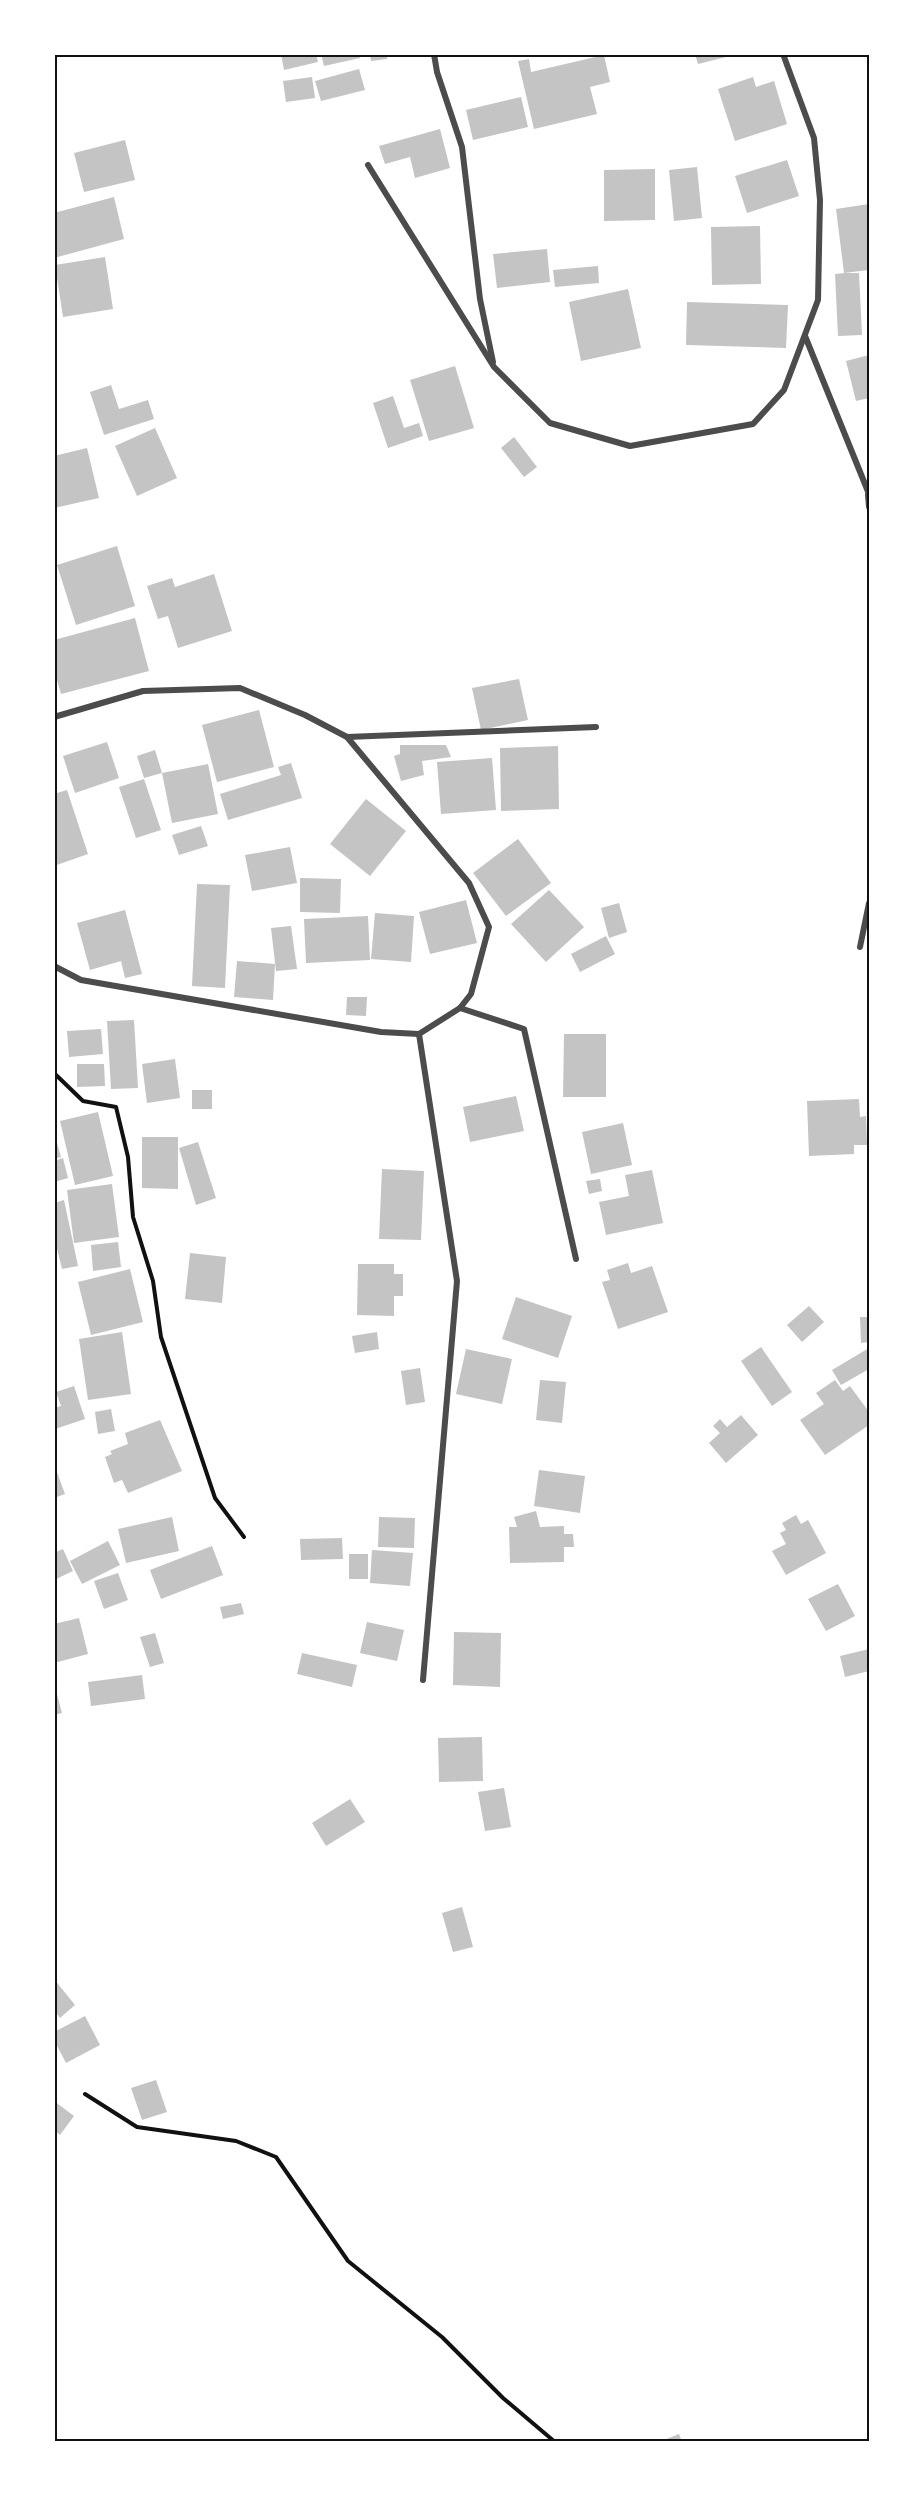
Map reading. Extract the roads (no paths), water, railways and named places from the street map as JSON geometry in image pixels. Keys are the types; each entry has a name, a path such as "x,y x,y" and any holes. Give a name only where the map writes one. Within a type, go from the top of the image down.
{"street":[{"path":"434,54 437,72 462,147 480,299 494,367"},
{"path":"368,165 494,367 550,423 630,446 753,424 784,390 818,300 820,200 814,138 783,54"},
{"path":"805,335 868,495 869,507"},
{"path":"54,717 143,691 240,688 305,715 347,737 469,883 489,927 471,994 460,1008 419,1034 381,1032 81,980 54,966"},
{"path":"347,737 596,727"},
{"path":"860,947 869,903"},
{"path":"460,1008 524,1029 576,1259"},
{"path":"419,1034 456,1281 423,1680"}]}
